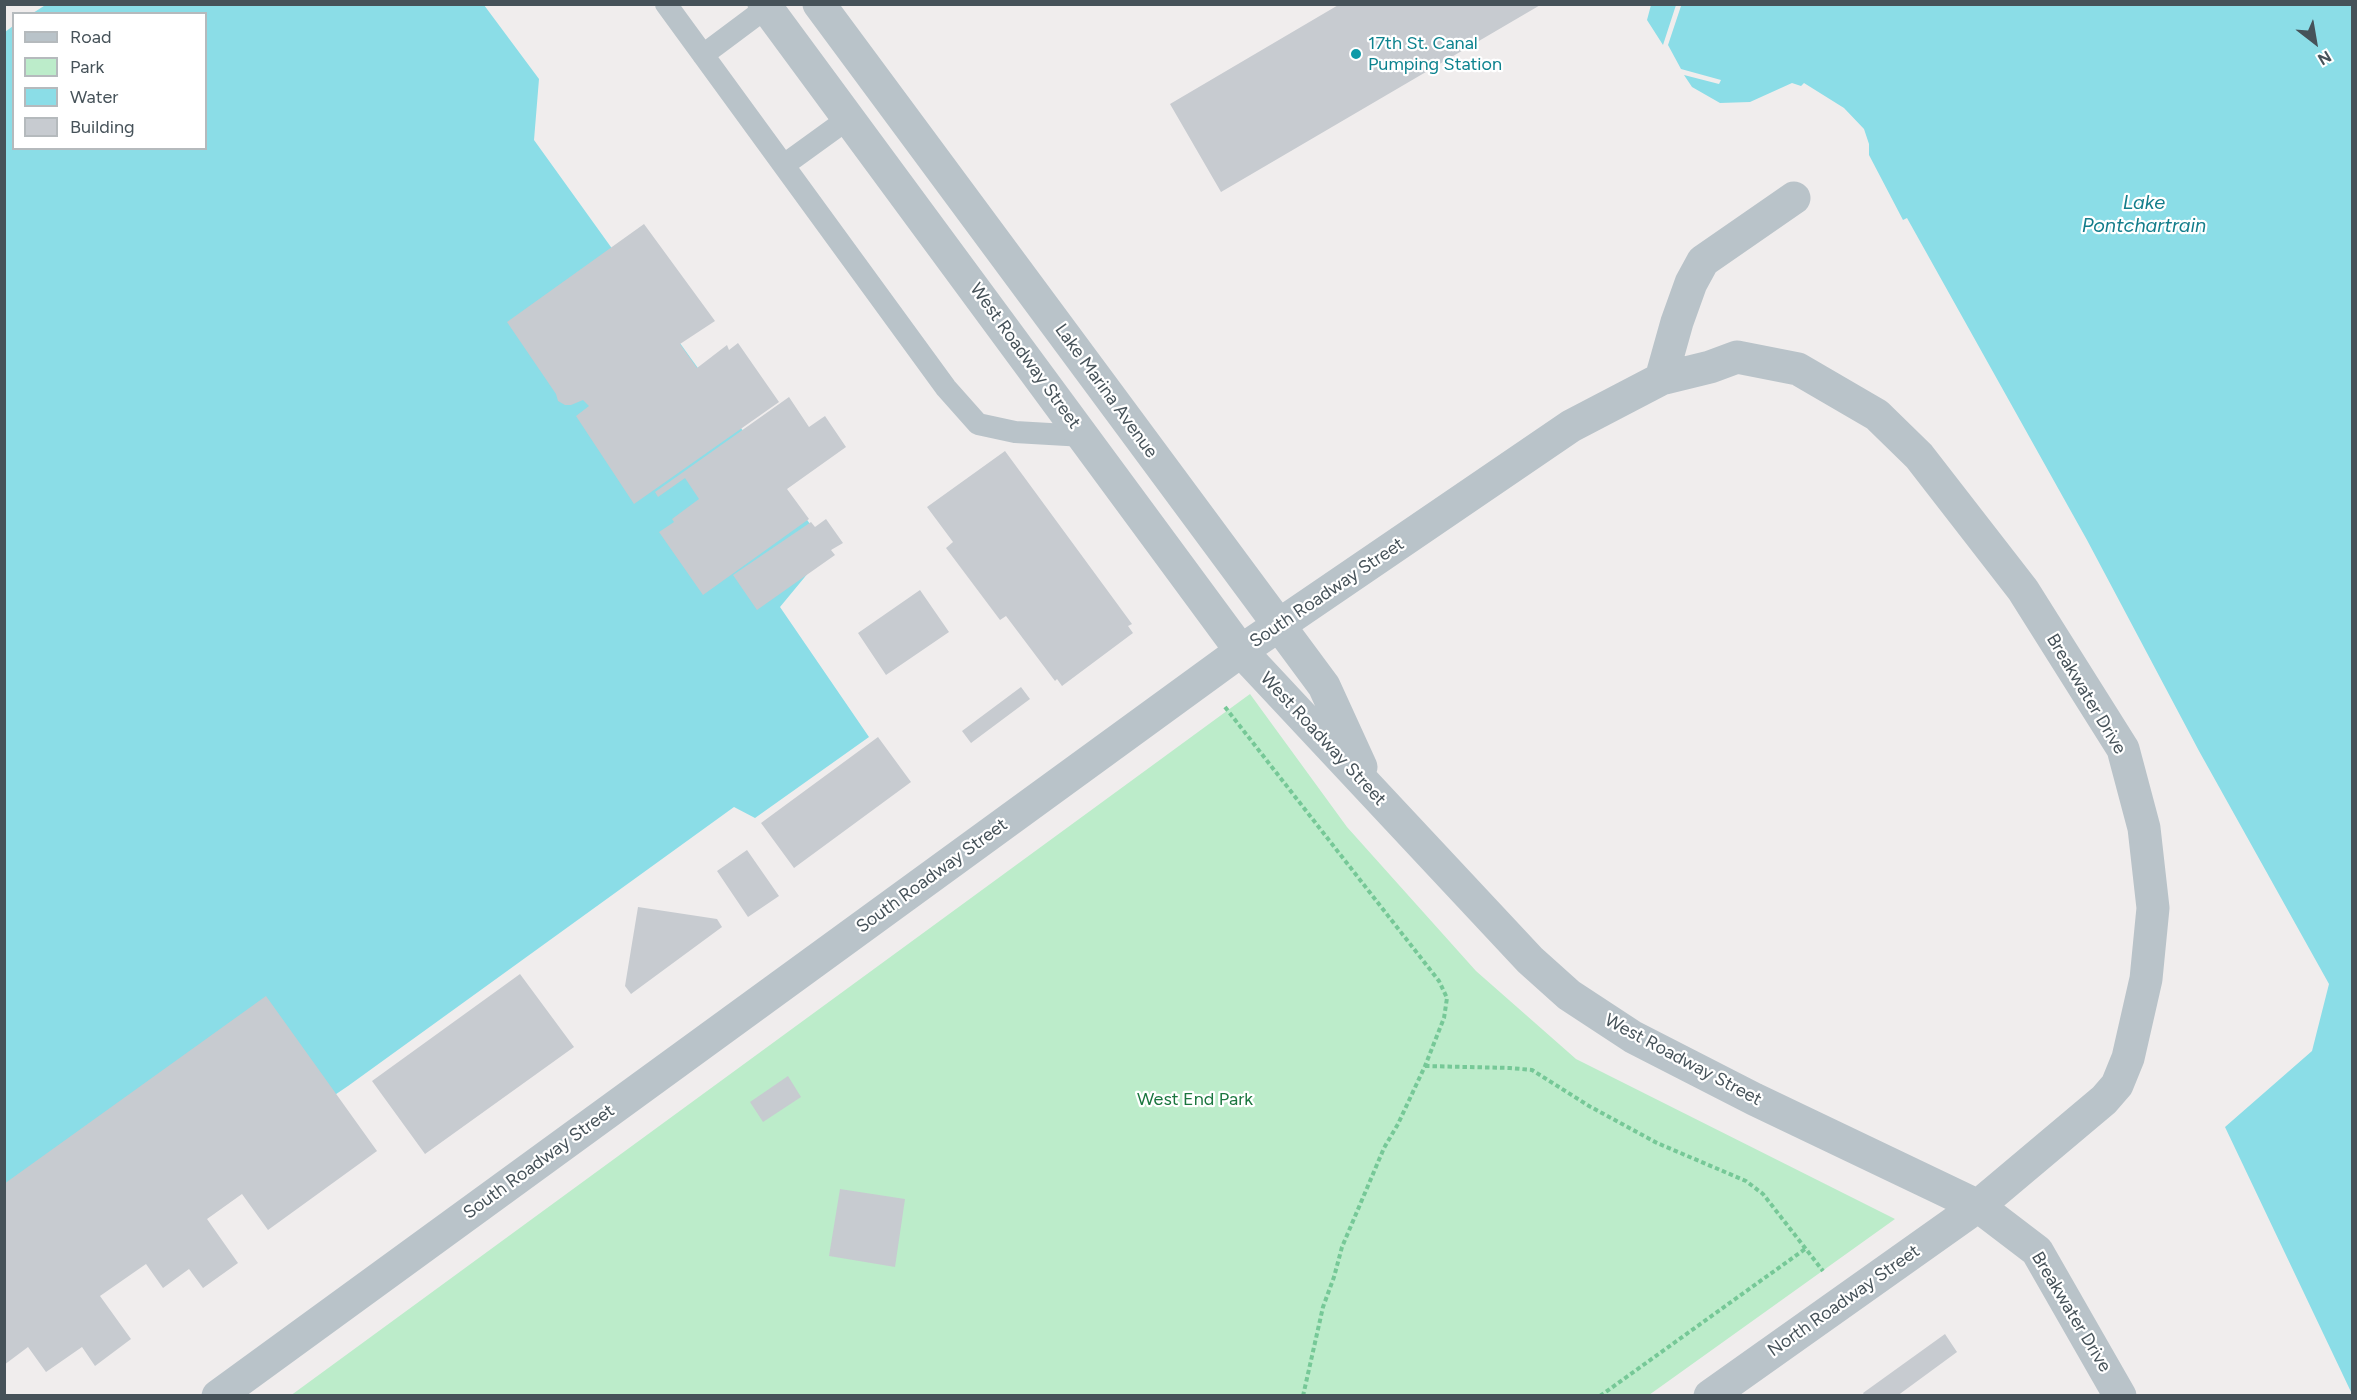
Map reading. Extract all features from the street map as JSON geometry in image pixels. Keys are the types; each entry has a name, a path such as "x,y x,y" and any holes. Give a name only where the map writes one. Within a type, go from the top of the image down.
{"street":[{"name":"Lake Marina Avenue","path":"819,4 1324,686 1371,791"},
{"name":"West Roadway Street","path":"765,6 1241,651 1488,918 1530,960 1569,995 1633,1037 1978,1206"},
{"path":"1661,379 1677,322 1691,283 1703,261 1794,198"},
{"name":"Breakwater Drive","path":"1661,379 1710,367 1737,357 1765,361 1798,369 1877,415 1919,456 2023,590 2123,749 2144,828 2153,908 2146,979 2126,1065 2117,1085 2090,1114 1978,1206 2037,1251 2120,1395"},
{"name":"South Roadway Street","path":"218,1395 1241,651 1571,426 1661,379"},
{"name":"North Roadway Street","path":"1710,1395 1978,1206"}],"lane":[{"path":"666,4 946,388 978,424 1015,432 1084,436"},
{"path":"703,55 765,6"},
{"path":"783,165 849,118"}],"path":[{"path":"1204,679 1440,981 1447,998 1444,1018 1425,1066 1384,1148 1342,1247 1323,1307 1303,1395"},
{"path":"1425,1066 1532,1070 1589,1106 1658,1143 1746,1181 1763,1194 1846,1299"},
{"path":"1600,1395 1805,1249"}],"green space":[{"name":"West End Park","path":"1250,694 1347,827 1476,971 1576,1059 1895,1219 1649,1395 290,1396"}],"water":[{"path":"47,4 484,5 539,79 534,140 828,549 780,607 869,737 755,818 734,807 348,1086 5,1319 5,32 12,27 12,150 207,150 207,12 35,12"},
{"path":"1651,5 1676,5 1663,45 1647,20"},
{"name":"Lake Pontchartrain","path":"1678,5 2352,5 2352,1394 2225,1127 2312,1051 2329,984 2199,751 2087,540 1907,218 1903,220 1869,155 1869,144 1864,129 1844,108 1804,83 1801,86 1792,83 1750,102 1720,103 1692,87 1684,75 1719,84 1721,80 1681,69 1668,45 1681,6"}],"building":[{"name":"17th St. Canal Pumping Station","path":"1340,4 1542,4 1221,192 1170,104"},
{"path":"644,224 715,321 680,344 697,368 727,345 729,350 738,343 779,402 634,504 576,416 589,406 583,400 571,405 558,401 556,394 507,322"},
{"path":"789,397 809,427 825,416 846,447 787,489 809,519 703,595 659,532 674,522 672,519 699,499 685,478 658,497 655,492"},
{"path":"1005,451 1132,624 1128,626 1133,633 1062,686 1057,679 1055,681 1006,616 1000,620 946,548 953,542 927,507"},
{"path":"826,519 843,543 831,550 835,555 757,610 733,575 811,522 815,527"},
{"path":"920,590 949,632 886,675 858,633"},
{"path":"1021,687 1030,699 971,743 962,731"},
{"path":"878,737 911,782 794,868 761,823"},
{"path":"747,850 779,896 748,917 717,871"},
{"path":"638,907 717,919 722,927 631,994 625,986"},
{"path":"520,974 574,1047 425,1154 372,1081"},
{"path":"266,996 377,1151 268,1230 242,1194 207,1219 238,1263 203,1288 189,1269 163,1288 146,1264 100,1296 131,1339 95,1366 82,1347 46,1372 28,1347 4,1365 4,1184"},
{"path":"788,1076 801,1097 763,1122 750,1102"},
{"path":"840,1189 905,1199 895,1267 829,1256"},
{"path":"1945,1334 1957,1352 1897,1396 1865,1396 1863,1393"}],"place":[{"name":"17th St. Canal Pumping Station","path":"1356,54"}]}
